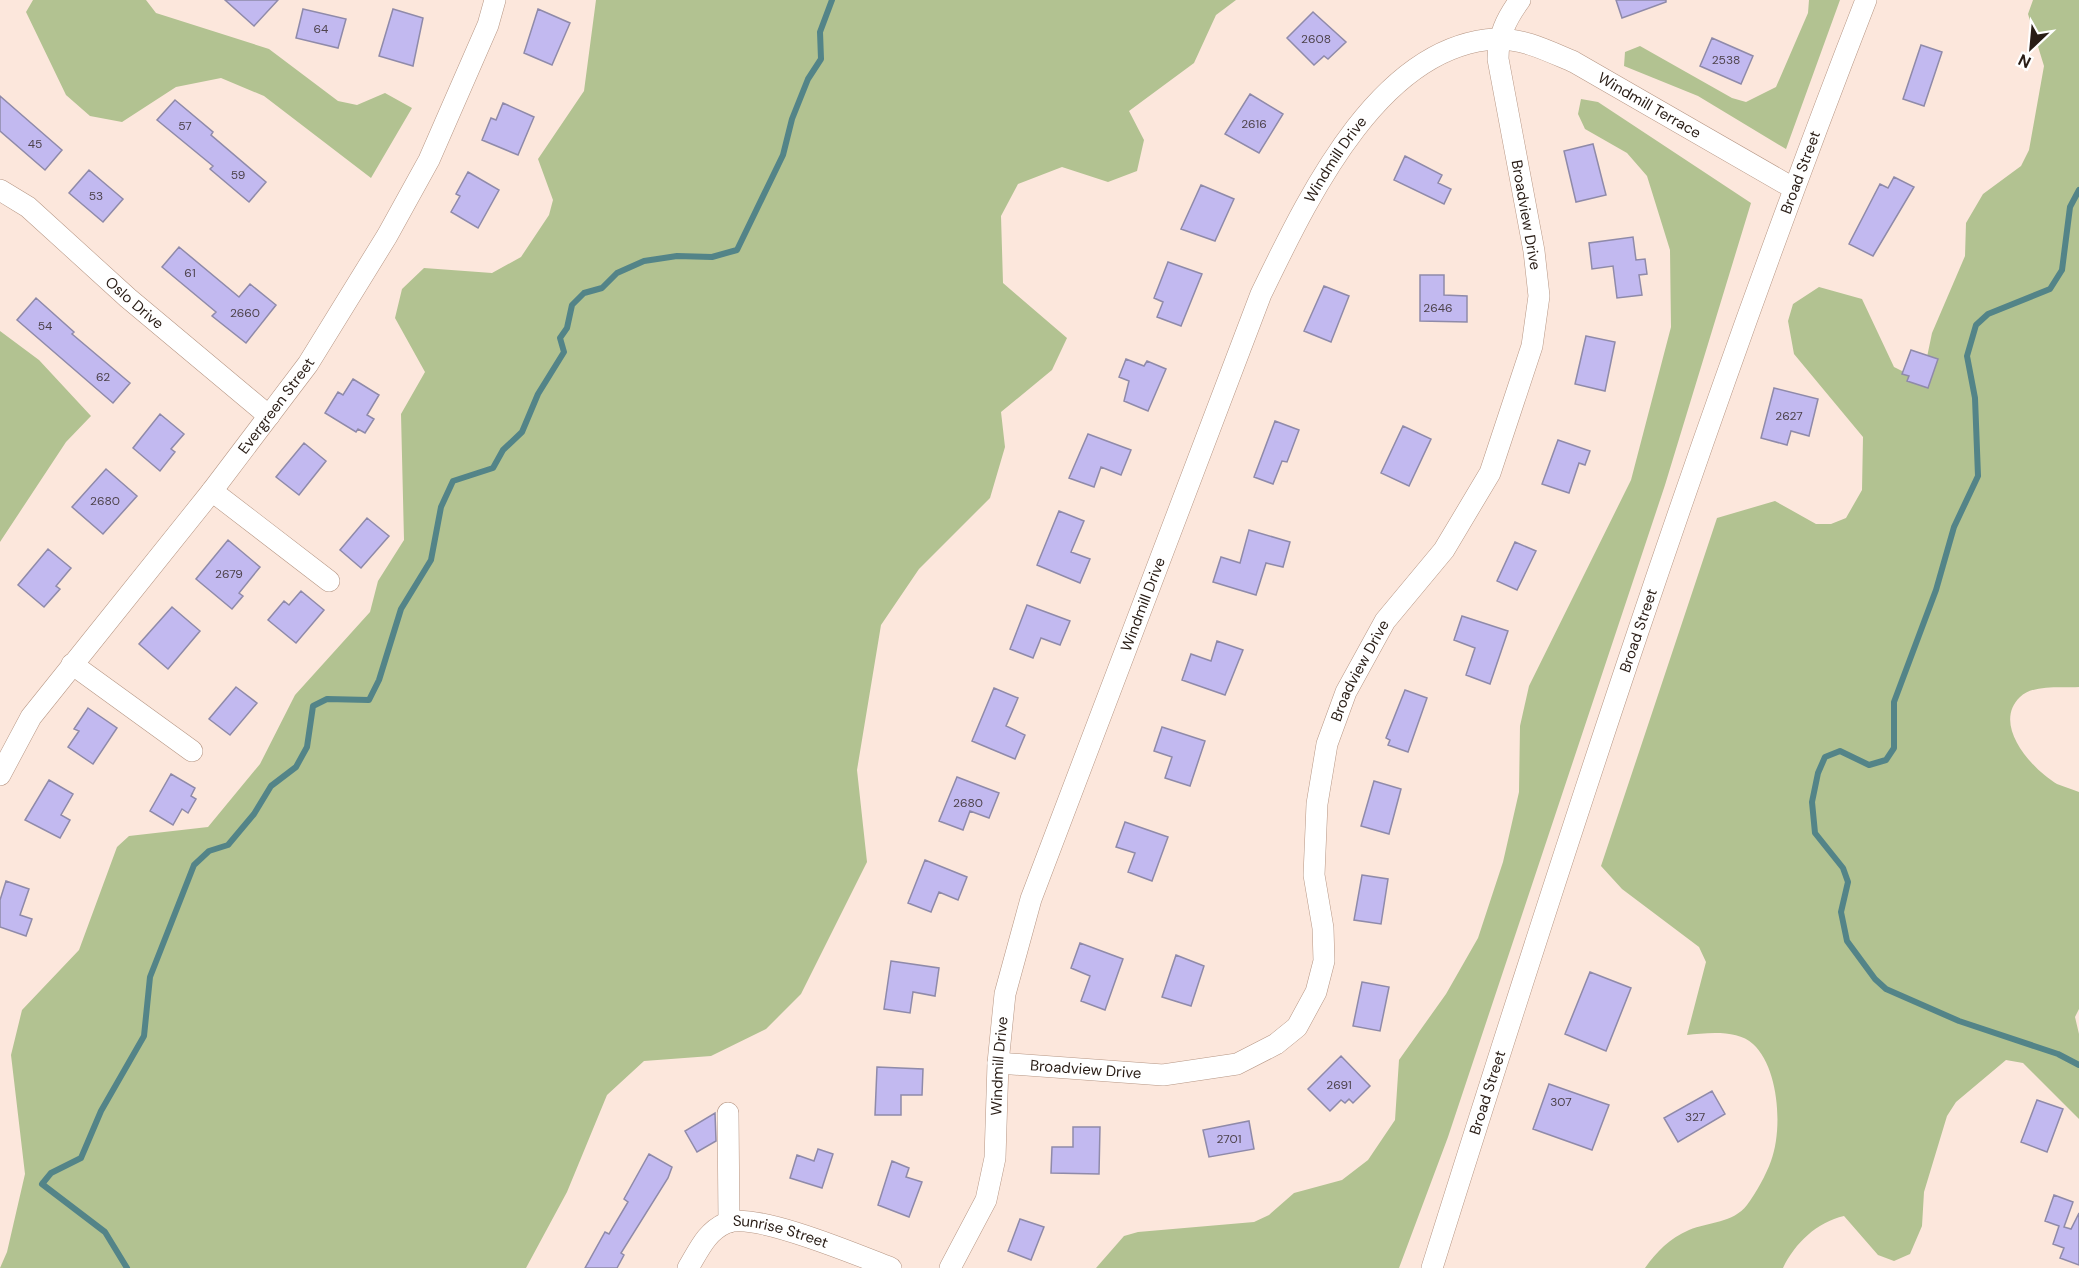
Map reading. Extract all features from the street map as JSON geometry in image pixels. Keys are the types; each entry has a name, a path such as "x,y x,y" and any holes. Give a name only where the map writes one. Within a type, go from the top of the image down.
{"street":[{"name":"Evergreen Street","path":"0,775 31,717 212,491 308,364 393,226 429,160 488,25 495,0"},
{"path":"1498,39 1511,12 1520,0"},
{"name":"Broad Street","path":"1432,1268 1584,796 1764,265 1866,0"},
{"name":"Windmill Terrace","path":"1498,39 1536,46 1574,62 1793,188"},
{"name":"Windmill Drive","path":"950,1268 986,1200 995,1158 998,1063 1005,994 1031,899 1261,294 1291,232 1330,164 1356,126 1378,100 1426,62 1472,42 1498,39"},
{"name":"Broadview Drive","path":"998,1063 1164,1075 1237,1064 1276,1044 1297,1027 1316,992 1324,962 1323,928 1314,875 1317,804 1327,744 1346,692 1385,621 1444,550 1490,473 1532,346 1539,296 1534,251 1498,59 1498,39"},
{"name":"Oslo Drive","path":"0,190 28,207 128,298 269,416"},
{"path":"212,491 329,581"},
{"path":"72,664 192,751"},
{"path":"728,1113 729,1222"},
{"name":"Sunrise Street","path":"688,1268 709,1234 729,1222 754,1222 811,1238 891,1268"}],"green space":[{"path":"33,0 146,0 156,13 269,49 338,101 357,105 385,93 412,108 371,178 264,96 221,78 176,87 122,122 90,116 66,95 26,12"},
{"path":"596,0 1236,0 1216,15 1194,63 1129,111 1144,140 1137,171 1108,182 1062,167 1018,184 1001,216 1003,283 1067,338 1052,370 1001,412 1005,447 990,498 919,569 881,625 857,770 867,862 801,994 766,1029 711,1056 644,1061 607,1095 567,1192 526,1268 0,1268 7,1252 25,1174 11,1055 22,1010 79,950 117,847 129,836 208,827 260,764 295,695 370,612 378,581 404,540 401,414 425,372 395,318 402,289 424,268 492,273 521,257 549,215 553,200 538,159 584,91"},
{"path":"1809,0 1840,0 1786,149 1698,96 1624,66 1625,52 1640,46 1732,98 1746,102 1776,87 1808,13"},
{"path":"2033,0 2079,0 2079,687 2032,690 2020,697 2012,708 2010,720 2013,733 2027,758 2057,784 2079,792 2079,1009 2075,1017 2079,1034 2079,1119 2023,1063 2006,1060 1956,1102 1947,1116 1924,1192 1922,1226 1910,1254 1894,1261 1878,1255 1844,1216 1816,1228 1800,1242 1783,1268 1645,1268 1675,1237 1689,1230 1728,1219 1747,1205 1766,1172 1775,1148 1776,1100 1768,1068 1762,1055 1753,1044 1730,1034 1687,1035 1706,962 1699,947 1622,889 1601,866 1717,518 1775,501 1816,524 1831,524 1846,518 1862,490 1863,437 1794,354 1788,321 1793,304 1819,287 1862,299 1894,367 1922,381 1932,333 1965,256 1966,223 1983,194 2021,166 2029,150 2044,66 2028,14"},
{"path":"1581,99 1598,102 1751,203 1665,485 1448,1137 1399,1268 1096,1268 1124,1236 1138,1232 1254,1222 1269,1215 1294,1193 1342,1180 1368,1160 1395,1120 1399,1060 1446,994 1478,938 1503,862 1519,792 1520,726 1529,686 1631,480 1671,327 1670,250 1647,176 1627,153 1585,129 1578,114"},
{"path":"0,331 39,360 91,416 66,442 0,542"}],"building":[{"path":"225,0 278,0 254,26"},
{"path":"1616,0 1666,0 1666,2 1622,18"},
{"path":"303,9 346,19 338,48 296,38"},
{"path":"393,9 423,18 413,66 379,56"},
{"path":"538,9 570,23 552,65 524,53"},
{"path":"1313,12 1346,42 1328,59 1324,56 1314,65 1287,38"},
{"path":"1712,38 1753,56 1741,84 1700,66"},
{"path":"1921,45 1942,52 1924,106 1903,99"},
{"path":"1250,94 1283,114 1259,153 1225,134"},
{"path":"0,96 62,150 45,170 0,131"},
{"path":"175,100 213,132 211,135 266,182 249,202 210,169 213,166 157,120"},
{"path":"503,103 534,117 518,155 482,140 491,118 496,120"},
{"path":"1593,144 1606,195 1576,202 1564,151"},
{"path":"1405,156 1442,175 1438,183 1451,189 1444,204 1394,180"},
{"path":"89,170 123,199 103,222 69,193"},
{"path":"468,172 499,190 478,228 451,212 460,196 456,194"},
{"path":"1894,177 1914,187 1873,256 1849,244 1880,184 1888,188"},
{"path":"1201,185 1234,199 1215,241 1181,229"},
{"path":"1633,237 1636,260 1645,259 1647,274 1639,275 1642,295 1617,298 1613,266 1592,269 1589,243"},
{"path":"179,247 239,297 250,284 276,305 246,343 212,316 216,312 162,267"},
{"path":"1168,262 1202,274 1181,326 1157,317 1163,302 1154,298"},
{"path":"1420,275 1444,275 1444,295 1467,296 1467,322 1420,321"},
{"path":"1324,286 1349,296 1331,342 1304,331"},
{"path":"36,298 74,332 72,334 130,383 113,403 17,320"},
{"path":"1586,336 1615,342 1605,391 1575,384"},
{"path":"1911,350 1938,359 1928,388 1907,381 1909,376 1902,374"},
{"path":"1126,359 1144,366 1147,361 1166,369 1148,411 1124,401 1129,381 1119,377"},
{"path":"353,379 379,395 367,415 374,419 365,433 358,429 356,432 325,413 338,392 343,395"},
{"path":"1774,388 1818,399 1809,436 1791,431 1787,445 1761,438"},
{"path":"160,414 184,434 171,449 175,452 160,471 133,448"},
{"path":"1275,421 1299,430 1287,462 1282,461 1273,484 1254,477"},
{"path":"1403,426 1431,439 1409,486 1381,473"},
{"path":"1088,434 1131,450 1121,475 1101,467 1094,487 1069,478"},
{"path":"1558,440 1590,451 1585,465 1579,463 1569,493 1542,484"},
{"path":"304,443 326,461 299,495 276,477"},
{"path":"106,469 137,496 103,534 72,507"},
{"path":"1059,511 1084,521 1071,552 1090,559 1080,583 1037,565"},
{"path":"367,518 389,536 361,568 340,550"},
{"path":"1249,530 1290,542 1283,567 1266,563 1256,595 1213,582 1221,557 1240,563"},
{"path":"228,540 260,567 239,593 243,596 232,609 196,579"},
{"path":"1515,542 1536,551 1517,590 1497,581"},
{"path":"48,549 71,568 56,586 60,589 44,607 18,585"},
{"path":"301,591 324,610 296,643 268,620 284,601 289,605"},
{"path":"1027,605 1070,621 1060,645 1041,638 1033,658 1010,649"},
{"path":"172,607 200,631 168,669 139,644"},
{"path":"1462,616 1508,631 1490,684 1466,675 1475,648 1454,640"},
{"path":"1217,641 1243,650 1225,695 1182,680 1191,654 1211,661"},
{"path":"236,687 257,703 230,735 209,719"},
{"path":"994,688 1018,698 1006,726 1025,735 1015,759 972,741"},
{"path":"1405,690 1427,698 1408,752 1388,745 1390,740 1386,738"},
{"path":"88,708 117,728 93,764 68,747 79,731 74,729"},
{"path":"1162,727 1205,741 1190,786 1165,778 1172,757 1154,751"},
{"path":"171,774 195,788 191,796 196,799 188,813 182,809 173,825 150,811"},
{"path":"957,777 999,793 989,818 970,811 963,830 939,821"},
{"path":"49,780 73,794 61,815 70,820 60,838 25,820"},
{"path":"1374,781 1401,789 1389,834 1361,826"},
{"path":"1125,822 1168,837 1152,881 1128,872 1135,853 1116,847"},
{"path":"925,860 967,877 958,900 939,892 931,912 908,903"},
{"path":"1362,875 1388,879 1381,924 1354,920"},
{"path":"6,881 29,889 20,915 32,919 26,936 0,927 0,900"},
{"path":"1080,943 1123,959 1105,1010 1081,1001 1090,976 1071,968"},
{"path":"1176,955 1204,966 1191,1006 1162,997"},
{"path":"891,961 939,968 935,996 913,992 910,1013 884,1009"},
{"path":"1590,972 1631,988 1606,1051 1565,1034"},
{"path":"1362,982 1389,987 1380,1031 1353,1026"},
{"path":"1341,1056 1370,1086 1353,1103 1349,1099 1345,1103 1341,1100 1330,1111 1308,1089"},
{"path":"877,1067 923,1069 922,1095 901,1095 901,1115 875,1115"},
{"path":"1549,1084 1609,1105 1592,1150 1533,1129"},
{"path":"1712,1091 1725,1114 1678,1142 1664,1118"},
{"path":"2037,1100 2063,1109 2047,1152 2021,1142"},
{"path":"715,1113 716,1141 697,1152 685,1131"},
{"path":"1249,1121 1254,1149 1209,1157 1203,1130"},
{"path":"1073,1127 1100,1127 1099,1174 1051,1173 1052,1147 1073,1147"},
{"path":"818,1149 833,1154 822,1188 790,1178 797,1155 814,1161"},
{"path":"649,1154 672,1167 668,1178 621,1253 624,1255 617,1268 585,1268 605,1232 609,1234 628,1202 624,1199"},
{"path":"892,1161 909,1168 906,1177 922,1182 909,1217 878,1205"},
{"path":"2054,1195 2073,1202 2064,1227 2071,1229 2079,1213 2079,1265 2060,1258 2064,1248 2053,1244 2059,1226 2045,1221"},
{"path":"1020,1219 1044,1227 1031,1260 1008,1251"}],"waterway":[{"path":"127,1268 105,1232 42,1184 51,1173 81,1158 101,1111 144,1036 150,977 194,865 209,851 228,845 254,814 271,786 296,767 307,747 313,706 327,699 369,700 379,680 401,609 431,560 441,507 453,481 493,468 503,450 522,432 538,394 564,352 560,338 567,328 572,305 584,293 602,288 617,273 644,261 677,256 712,257 737,250 783,155 792,119 808,79 821,59 820,32 832,0"},
{"path":"2079,190 2070,207 2062,270 2050,289 1988,314 1976,325 1967,356 1975,398 1978,476 1954,527 1936,590 1894,702 1894,748 1886,760 1869,765 1840,751 1825,757 1818,773 1812,802 1815,833 1843,868 1848,882 1841,912 1847,941 1875,979 1886,989 1959,1021 2058,1054 2079,1065"}]}
